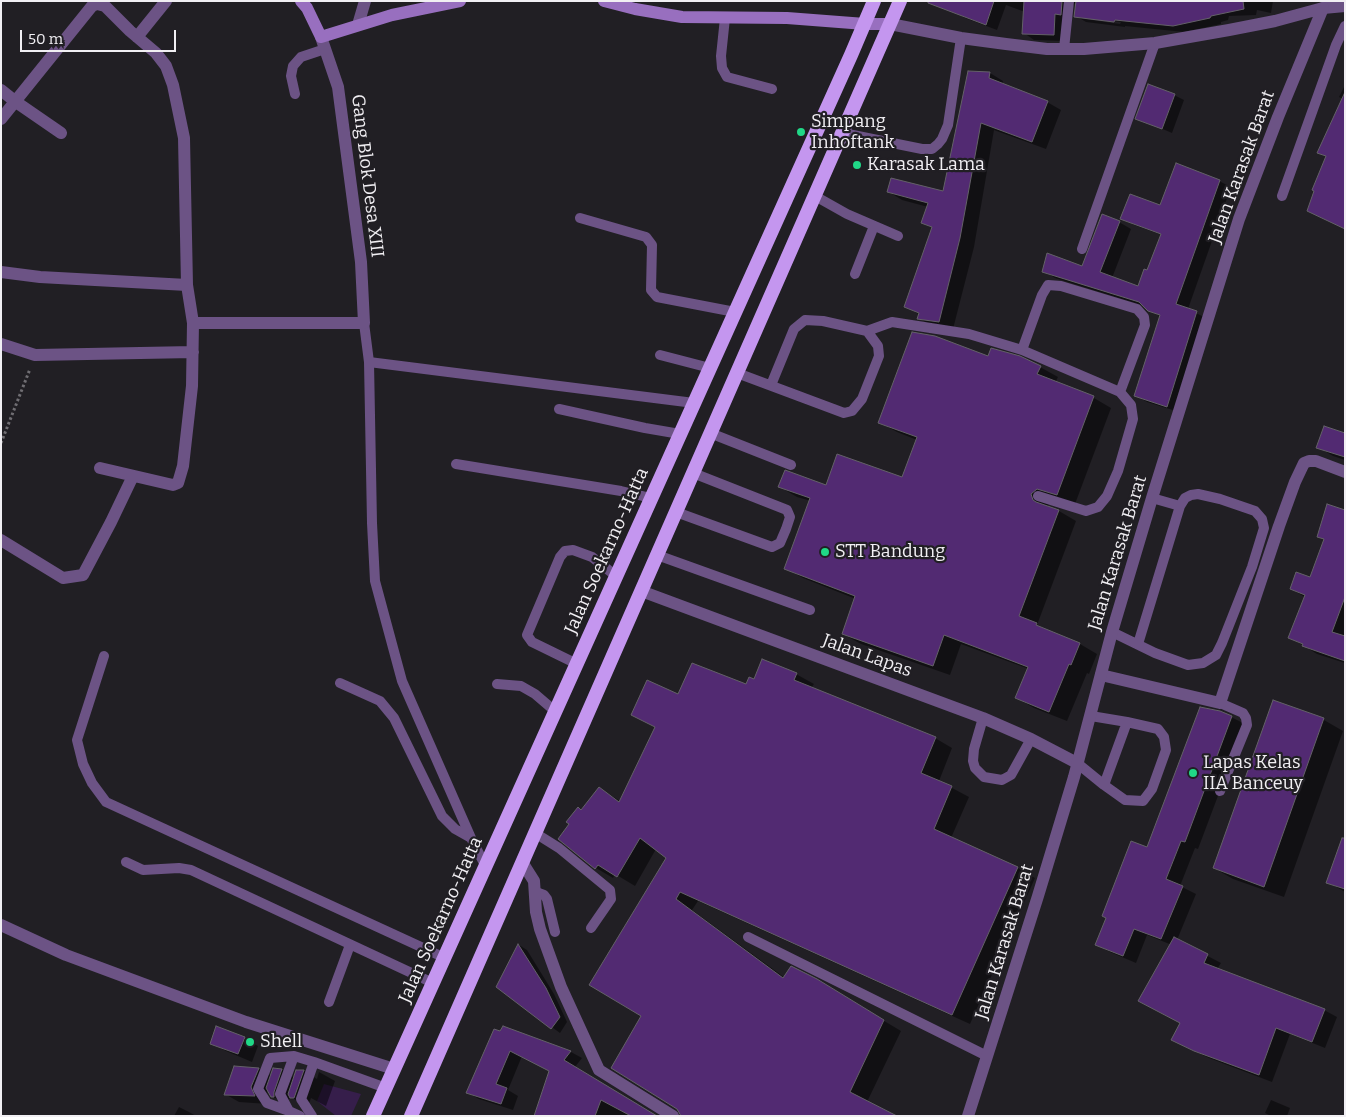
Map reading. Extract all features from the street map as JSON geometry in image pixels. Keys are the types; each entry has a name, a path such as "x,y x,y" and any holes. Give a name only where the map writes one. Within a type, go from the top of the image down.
{"highway":[{"name":"Jalan Soekarno-Hatta","path":"373,1116 874,1"},
{"path":"411,1116 900,1"}],"main road":[{"path":"301,1 307,8 323,43 358,25 392,15 460,1"},
{"path":"604,1 635,9 682,17 787,18 890,24"}],"street":[{"path":"137,37 166,1"},
{"path":"358,25 365,1"},
{"path":"1,119 92,6 101,4 156,54 166,66 173,85 184,138 186,285 193,323 192,386 183,466 178,483 168,485 100,468"},
{"path":"890,24 961,38 1047,49 1084,50 1155,42 1275,21 1325,5 1345,6"},
{"name":"Jalan Karasak Barat","path":"968,1116 1038,896 1091,716 1112,632 1239,219 1278,117 1325,5"},
{"name":"Gang Blok Desa XIII","path":"323,43 338,87 361,262 364,323"},
{"path":"1,90 61,133"},
{"path":"1,272 40,277 186,285"},
{"path":"193,323 364,323"},
{"path":"1,344 35,355 193,352"},
{"path":"1100,675 1220,703 1294,482 1304,463 1316,461 1345,472"},
{"path":"1,540 63,578 83,575 112,522 133,476"},
{"name":"Jalan Lapas","path":"641,591 983,718 1031,739 1077,763"},
{"path":"522,862 534,881 536,912 552,962 568,1005 599,1070 672,1116"},
{"path":"1,925 66,955 228,1016 394,1069"}],"lane":[{"path":"1064,49 1069,1"},
{"path":"725,18 721,56 722,68 727,78 772,89"},
{"path":"1282,196 1336,45 1345,26"},
{"path":"843,133 922,149 932,149 942,139 948,125 961,38"},
{"path":"1082,249 1155,42"},
{"path":"295,94 291,76 293,66 323,43"},
{"path":"815,196 898,236"},
{"path":"580,218 646,237 652,245 651,290 657,297 735,312"},
{"path":"855,274 874,226"},
{"path":"1022,350 1042,295 1048,285 1061,286 1137,309 1144,317 1145,325 1120,392"},
{"path":"771,385 794,329 805,320 823,321 867,331 892,322 969,334 1022,350 1120,392 1131,405 1133,419 1118,471 1107,496 1098,507 1086,510 1038,496"},
{"path":"364,323 369,362 375,581 402,681 471,838 488,863"},
{"path":"737,373 844,413 852,411 862,399 879,356 878,346 867,331"},
{"path":"660,355 710,368"},
{"path":"369,362 694,403"},
{"path":"559,409 680,434"},
{"path":"710,434 791,465"},
{"path":"456,464 621,490 652,498"},
{"path":"676,512 772,547 780,543 790,517 787,510 693,473"},
{"path":"1112,632 1155,653 1188,665 1203,663 1216,655 1252,567 1264,528 1262,519 1255,511 1198,494 1185,498 1180,506 1138,644"},
{"path":"1152,498 1180,506"},
{"path":"577,664 532,642 527,635 560,556 565,551 573,550 592,557 616,576"},
{"path":"657,555 810,610"},
{"path":"104,656 77,740 83,764 92,783 106,802 445,958"},
{"path":"340,682 380,701 394,718 442,816 456,829 471,838"},
{"path":"497,684 521,686 535,694 556,712"},
{"path":"1220,703 1242,713 1246,718 1247,725 1220,791"},
{"path":"1077,763 1125,800 1143,801 1152,789 1166,750 1164,737 1158,730 1091,716"},
{"path":"983,718 974,749 973,761 975,768 984,777 1002,780 1011,776 1031,739"},
{"path":"1104,785 1127,722"},
{"path":"535,833 559,848 610,890 610,899 592,928"},
{"path":"126,862 143,870 179,868 191,870 433,983"},
{"path":"536,892 544,895 547,899 555,932"},
{"path":"748,937 987,1056"},
{"path":"329,1002 350,945"},
{"path":"289,1111 280,1094 294,1056"},
{"path":"300,1116 267,1103 258,1089 270,1058 294,1056 386,1088"},
{"path":"312,1116 301,1099 314,1062"}],"path":[{"path":"1,443 35,355"}],"shaded area":[{"path":"324,1084 361,1094 351,1116 336,1116 317,1101"}],"building":[{"path":"928,1 994,1 986,25 928,3"},
{"path":"1024,1 1062,1 1061,15 1055,14 1054,35 1022,34"},
{"path":"1076,1 1243,1 1244,9 1173,26 1074,17"},
{"path":"968,71 990,72 989,78 1048,101 1032,142 981,123 960,238 939,322 917,319 919,313 904,307 932,227 921,223 928,203 887,192 891,178 943,191"},
{"path":"1148,84 1175,94 1162,129 1135,119"},
{"path":"1345,92 1345,229 1307,211 1314,191 1312,190 1326,156 1317,153"},
{"path":"1176,163 1220,180 1176,304 1197,311 1167,407 1134,396 1160,315 1148,311 1139,302 1042,272 1047,253 1082,266 1102,214 1120,221 1100,272 1138,286 1144,269 1147,270 1161,234 1120,219 1130,194 1160,205"},
{"path":"912,332 935,336 988,356 991,348 1020,356 1041,366 1037,374 1094,396 1057,495 1037,489 1031,494 1036,502 1059,510 1019,616 1080,643 1049,712 1015,698 1028,667 944,635 933,666 842,634 855,596 784,569 810,498 778,487 785,470 826,485 837,454 902,477 917,437 878,423"},
{"path":"1324,426 1345,433 1345,457 1316,448"},
{"path":"1327,504 1345,510 1345,597 1332,632 1345,636 1345,661 1302,646 1303,644 1288,638 1305,595 1290,589 1296,572 1310,577 1324,539 1317,537"},
{"path":"762,659 797,673 794,680 936,737 921,773 952,786 934,829 1018,867 952,1015 680,892 676,899 783,978 791,966 817,979 884,1020 850,1092 897,1116 681,1116 677,1109 611,1068 641,1016 589,985 666,858 640,838 617,877 598,865 595,869 558,839 569,824 566,822 578,807 581,810 599,787 619,802 655,727 631,715 647,680 678,694 692,663 746,684 749,677 754,679"},
{"path":"1273,700 1324,718 1264,887 1213,868"},
{"path":"1200,707 1220,711 1232,716 1185,842 1181,841 1166,879 1183,886 1161,939 1134,929 1123,956 1095,945 1106,918 1102,916 1131,841 1147,847"},
{"path":"1342,838 1345,838 1345,889 1326,883"},
{"path":"1174,937 1208,954 1204,963 1325,1009 1312,1042 1276,1028 1259,1075 1194,1051 1171,1040 1180,1023 1138,1001"},
{"path":"518,944 546,988 560,1017 551,1029 496,987"},
{"path":"216,1026 245,1037 238,1054 210,1044"},
{"path":"503,1026 571,1051 564,1060 657,1116 631,1116 601,1100 595,1116 534,1116 549,1071 510,1051 496,1084 507,1088 501,1104 466,1093 494,1029 500,1031"},
{"path":"234,1066 259,1068 251,1087 255,1096 224,1095"},
{"path":"273,1068 282,1069 274,1097 271,1097 266,1088"},
{"path":"296,1070 304,1070 294,1098 290,1098 288,1094"}],"place":[{"name":"Simpang Inhoftank","path":"801,132"},
{"name":"Karasak Lama","path":"857,165"},
{"name":"STT Bandung","path":"825,552"},
{"name":"Lapas Kelas IIA Banceuy","path":"1193,773"},
{"name":"Shell","path":"250,1042"}]}
